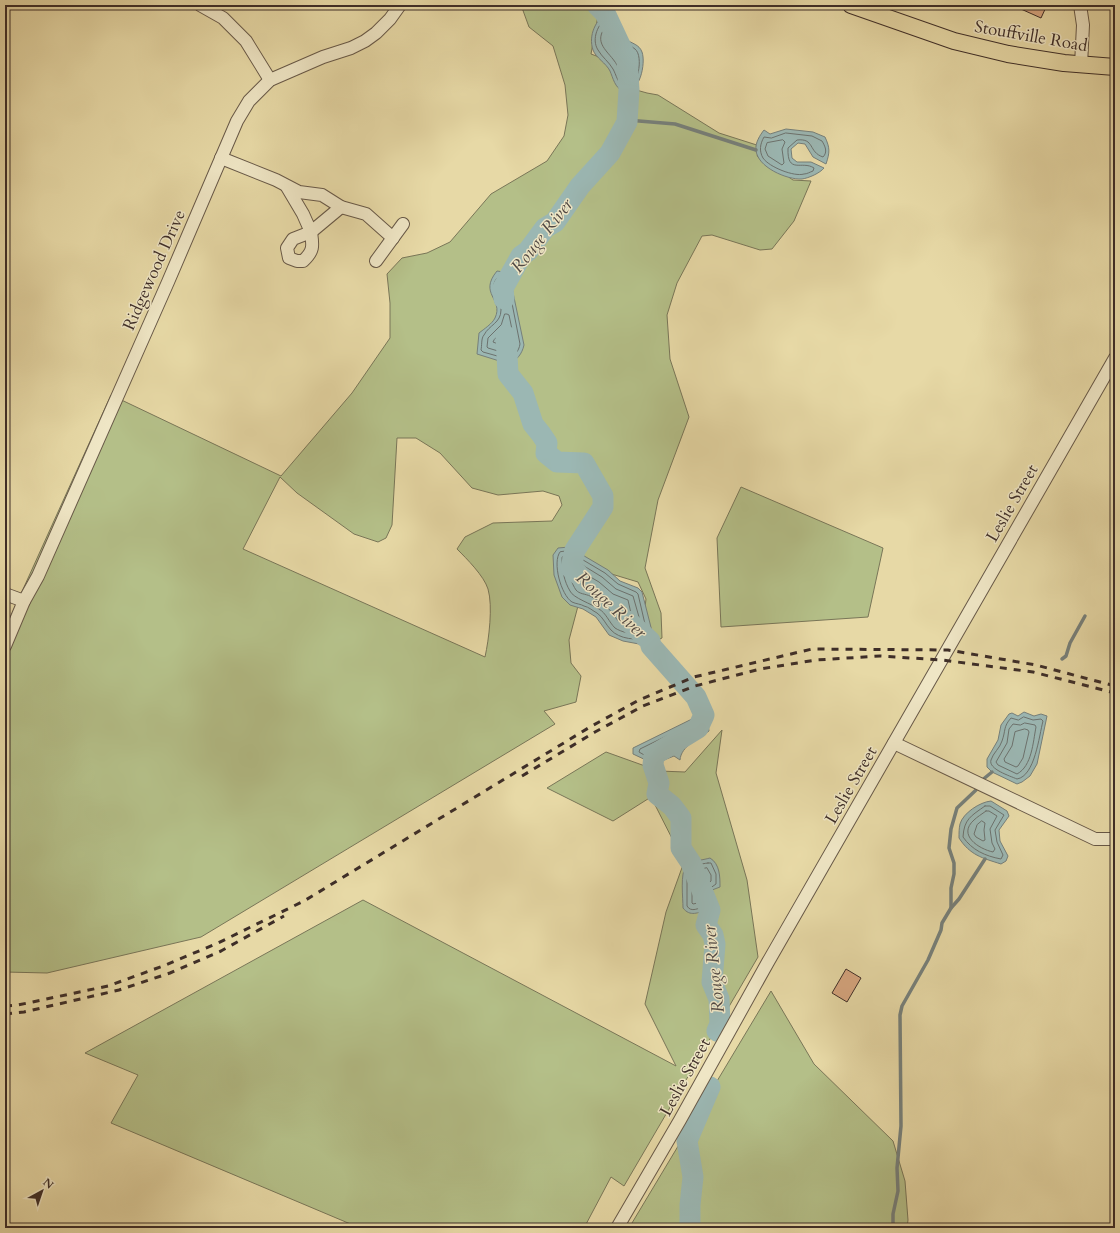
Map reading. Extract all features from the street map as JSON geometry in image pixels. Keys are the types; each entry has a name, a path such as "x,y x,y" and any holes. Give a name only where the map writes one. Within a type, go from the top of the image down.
{"main road":[{"name":"Stouffville Road","path":"851,5 954,41 1008,54 1064,63 1115,67"}],"street":[{"path":"200,5 223,18 246,41 270,80"},
{"name":"Ridgewood Drive","path":"5,646 24,601 38,576 241,114 249,102 270,80 323,57 351,48 364,41 390,19 400,5"},
{"path":"1080,5 1083,25 1081,65"},
{"path":"221,158 276,180 299,192 322,195 341,207 366,214 393,238"},
{"path":"288,187 311,232 341,207"},
{"path":"376,261 403,224"},
{"name":"Leslie Street","path":"617,1228 1115,358"},
{"path":"5,594 24,601"},
{"path":"894,743 1095,839 1115,839"}],"green space":[{"path":"521,5 599,5 591,54 610,61 622,86 658,95 719,133 763,147 757,156 793,180 811,181 794,221 772,249 760,250 712,235 702,236 677,283 667,315 670,359 689,417 658,500 645,568 661,613 662,638 650,644 644,615 646,599 638,582 595,569 562,572 567,602 578,606 569,640 571,663 581,676 576,702 544,711 555,724 201,937 47,973 5,972 5,629 111,395 281,476 352,393 390,338 390,303 387,274 402,258 427,253 450,242 491,194 547,161 564,136 568,115 565,85 553,46 529,27","holes":["397,438 416,438 440,453 472,488 498,495 543,491 559,496 562,505 552,521 493,523 465,537 457,549 479,573 488,589 490,613 485,657 243,549 280,477 297,493 354,534 378,542 386,538 392,525"]},
{"path":"741,487 883,548 868,617 721,627 717,538"},
{"path":"722,730 716,773 747,880 758,957 624,1186 611,1177 584,1228 360,1228 111,1123 138,1075 85,1053 363,900 676,1066 645,1004 666,912 684,862 651,797 613,821 547,788 606,752 659,771 685,772"},
{"path":"771,991 814,1064 893,1141 905,1181 908,1220 907,1228 629,1228"}],"water":[{"path":"607,12 616,17 624,37 641,49 642,52 643,63 638,83 629,91 623,91 618,88 610,71 596,56 593,50 592,33 599,19"},
{"path":"786,129 813,132 825,137 829,150 826,164 813,157 805,144 798,143 791,149 792,158 797,162 811,162 824,168 822,170 808,178 796,179 781,175 767,167 762,162 758,156 756,145 762,132 764,130 770,134"},
{"path":"497,271 511,273 511,283 524,345 519,356 509,364 477,354 479,333 492,322 497,311 490,291 490,285"},
{"path":"569,547 608,570 620,581 638,588 642,592 654,639 639,644 623,641 609,635 596,617 583,609 570,605 562,597 554,575 553,555 558,548"},
{"path":"1024,712 1034,716 1041,714 1047,716 1037,764 1030,776 1017,784 992,772 987,767 987,759 998,740 1001,725 1009,714 1012,713 1018,716"},
{"path":"704,715 707,716 709,731 687,747 681,755 680,760 674,756 650,765 648,761 633,754 633,748 696,717"},
{"path":"991,801 1007,811 1009,816 999,830 1000,841 1008,856 1006,861 1001,864 982,858 972,852 959,838 960,824 968,812 982,803"},
{"path":"710,858 718,867 720,887 712,890 711,905 708,909 698,913 688,913 683,908 682,880 684,869 691,863"}],"building":[{"path":"1012,5 1047,5 1041,18"},
{"path":"846,969 861,978 847,1002 832,993"}],"waterway":[{"name":"Rouge River","path":"504,299 503,288 521,256 528,251 545,228 555,222 580,186 610,153 627,122 629,90 627,60 605,13 597,5"},
{"path":"627,120 675,124 756,150"},
{"name":"Rouge River","path":"506,336 508,374 523,393 533,424 547,443 546,453 557,462 584,463 603,496 603,507 575,550 571,568 579,575"},
{"path":"1062,659 1066,656 1070,643 1085,616"},
{"name":"Rouge River","path":"628,621 650,641 651,646 696,697 704,715 698,728 654,755 653,765 659,783 657,794 672,806 681,818 681,848 691,863 710,910 706,925 713,935 715,944 712,982 719,999 720,1024 717,1031"},
{"path":"981,781 992,772"},
{"path":"951,908 951,888 954,874 954,863 949,848 951,829 957,808 976,790"},
{"path":"896,1228 893,1223 893,1214 898,1191 897,1168 901,1126 900,1015 902,1006 928,960 941,930 942,923 985,859"},
{"name":"Rouge River","path":"690,1228 690,1205 693,1177 687,1141 710,1087"}],"railway":[{"path":"5,1006 18,1005 108,986 163,966 218,943 304,901 590,727 639,700 694,677 812,649 948,650 1036,665 1115,686"},
{"path":"522,776 595,732 643,706 695,686 760,669 816,660 880,656 942,660 1033,672 1115,693"},
{"path":"5,1014 24,1012 119,990 170,973 221,951 284,916"}]}
